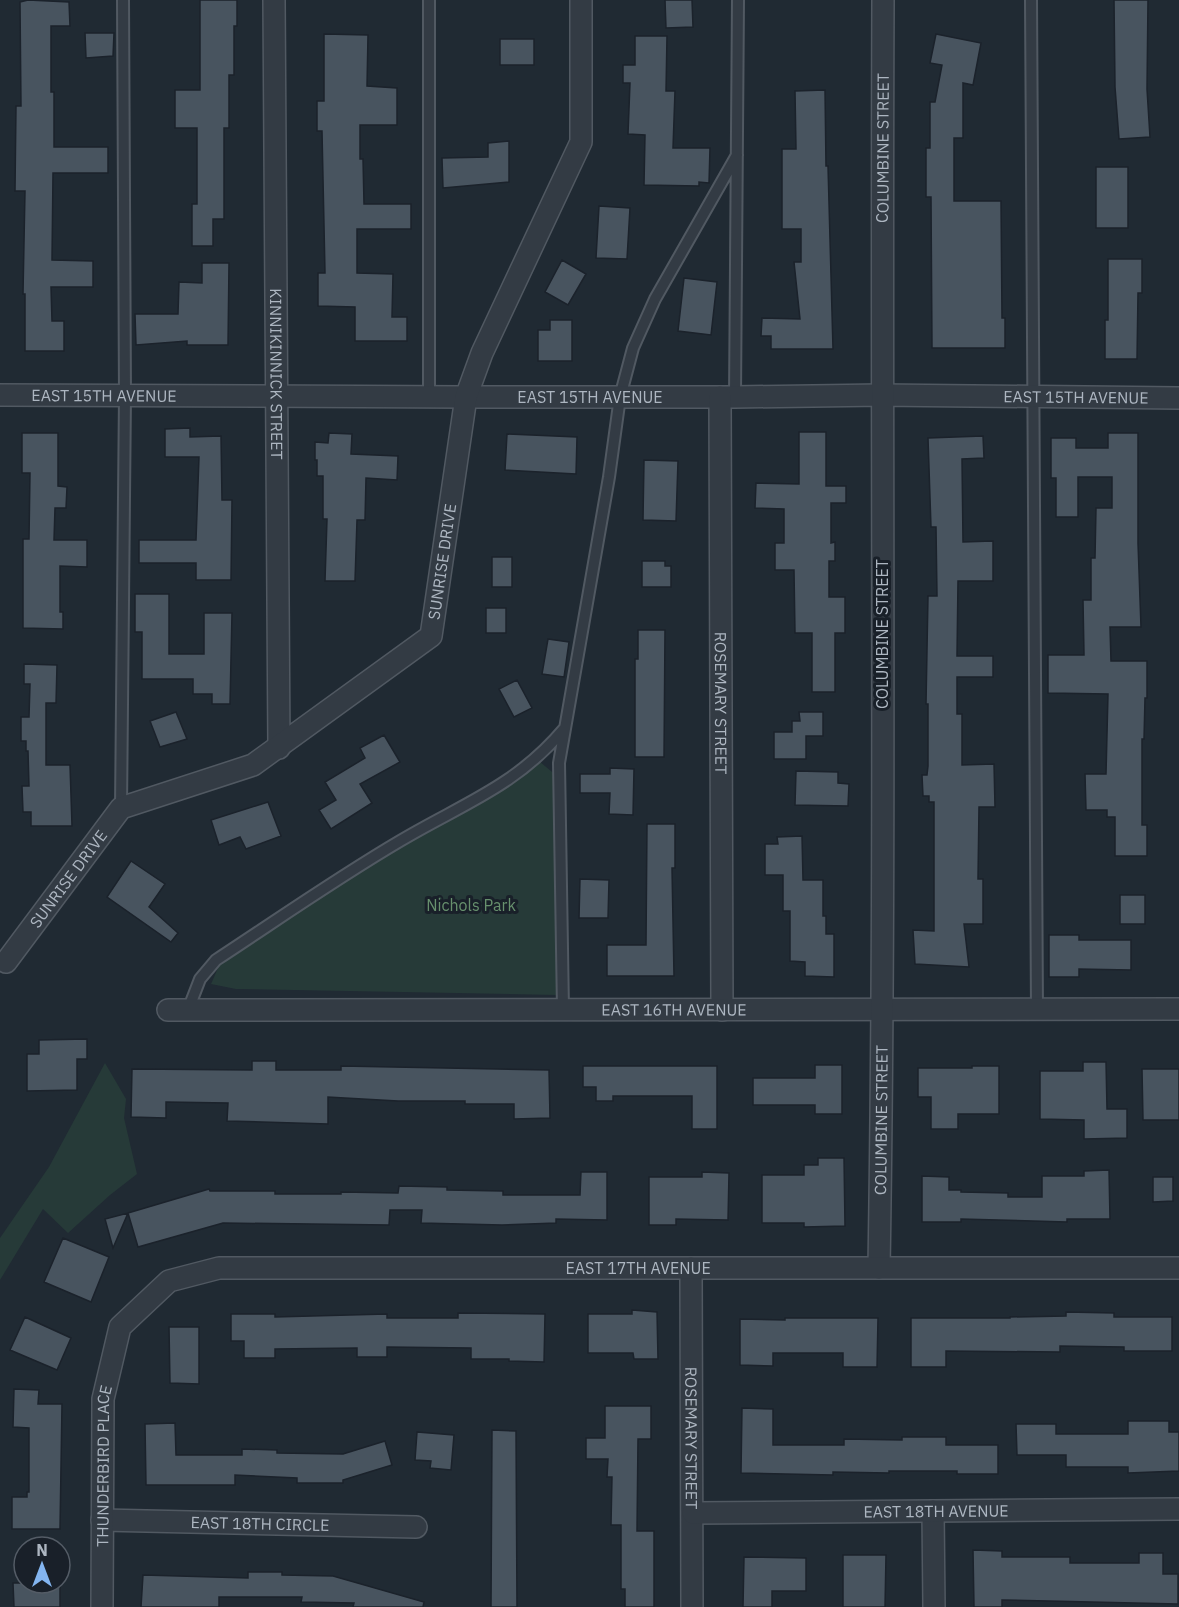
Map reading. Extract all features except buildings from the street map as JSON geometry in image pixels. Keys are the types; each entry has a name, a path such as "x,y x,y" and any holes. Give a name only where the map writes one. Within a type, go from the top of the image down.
{"street":[{"name":"KINNIKINNICK STREET","path":"274,0 279,748"},
{"name":"SUNRISE DRIVE","path":"6,962 121,808 254,765 431,636 466,397 482,353 581,142 581,0"},
{"name":"COLUMBINE STREET","path":"879,1268 883,1009 881,395 883,0"},
{"name":"EAST 15TH AVENUE","path":"0,395 429,397 881,395 1179,398"},
{"name":"ROSEMARY STREET","path":"722,1010 728,397"},
{"name":"EAST 16TH AVENUE","path":"178,1010 1179,1009"},
{"name":"EAST 17TH AVENUE","path":"120,1327 169,1281 219,1268 1179,1269"},
{"name":"ROSEMARY STREET","path":"692,1268 692,1607"},
{"name":"THUNDERBIRD PLACE","path":"102,1607 103,1399 120,1327"},
{"name":"EAST 18TH AVENUE","path":"693,1513 1179,1509"},
{"path":"933,1511 934,1607"},
{"name":"EAST 18TH CIRCLE","path":"102,1520 416,1527"}],"lane":[{"path":"121,808 125,395 123,0"},
{"path":"429,0 429,397"},
{"path":"728,397 737,154 738,0"},
{"path":"1031,0 1037,1009"},
{"path":"563,1010 559,763 609,477 620,397 633,348 655,299 737,154"},
{"path":"178,1010 216,960 400,840 506,782 546,750 564,729"}],"green space":[{"name":"Nichols Park","path":"540,762 557,776 560,916 557,995 236,989 211,984 222,959 515,770"},
{"path":"105,1063 126,1099 124,1118 137,1174 68,1233 43,1209 0,1280 0,1238 49,1167"}]}
